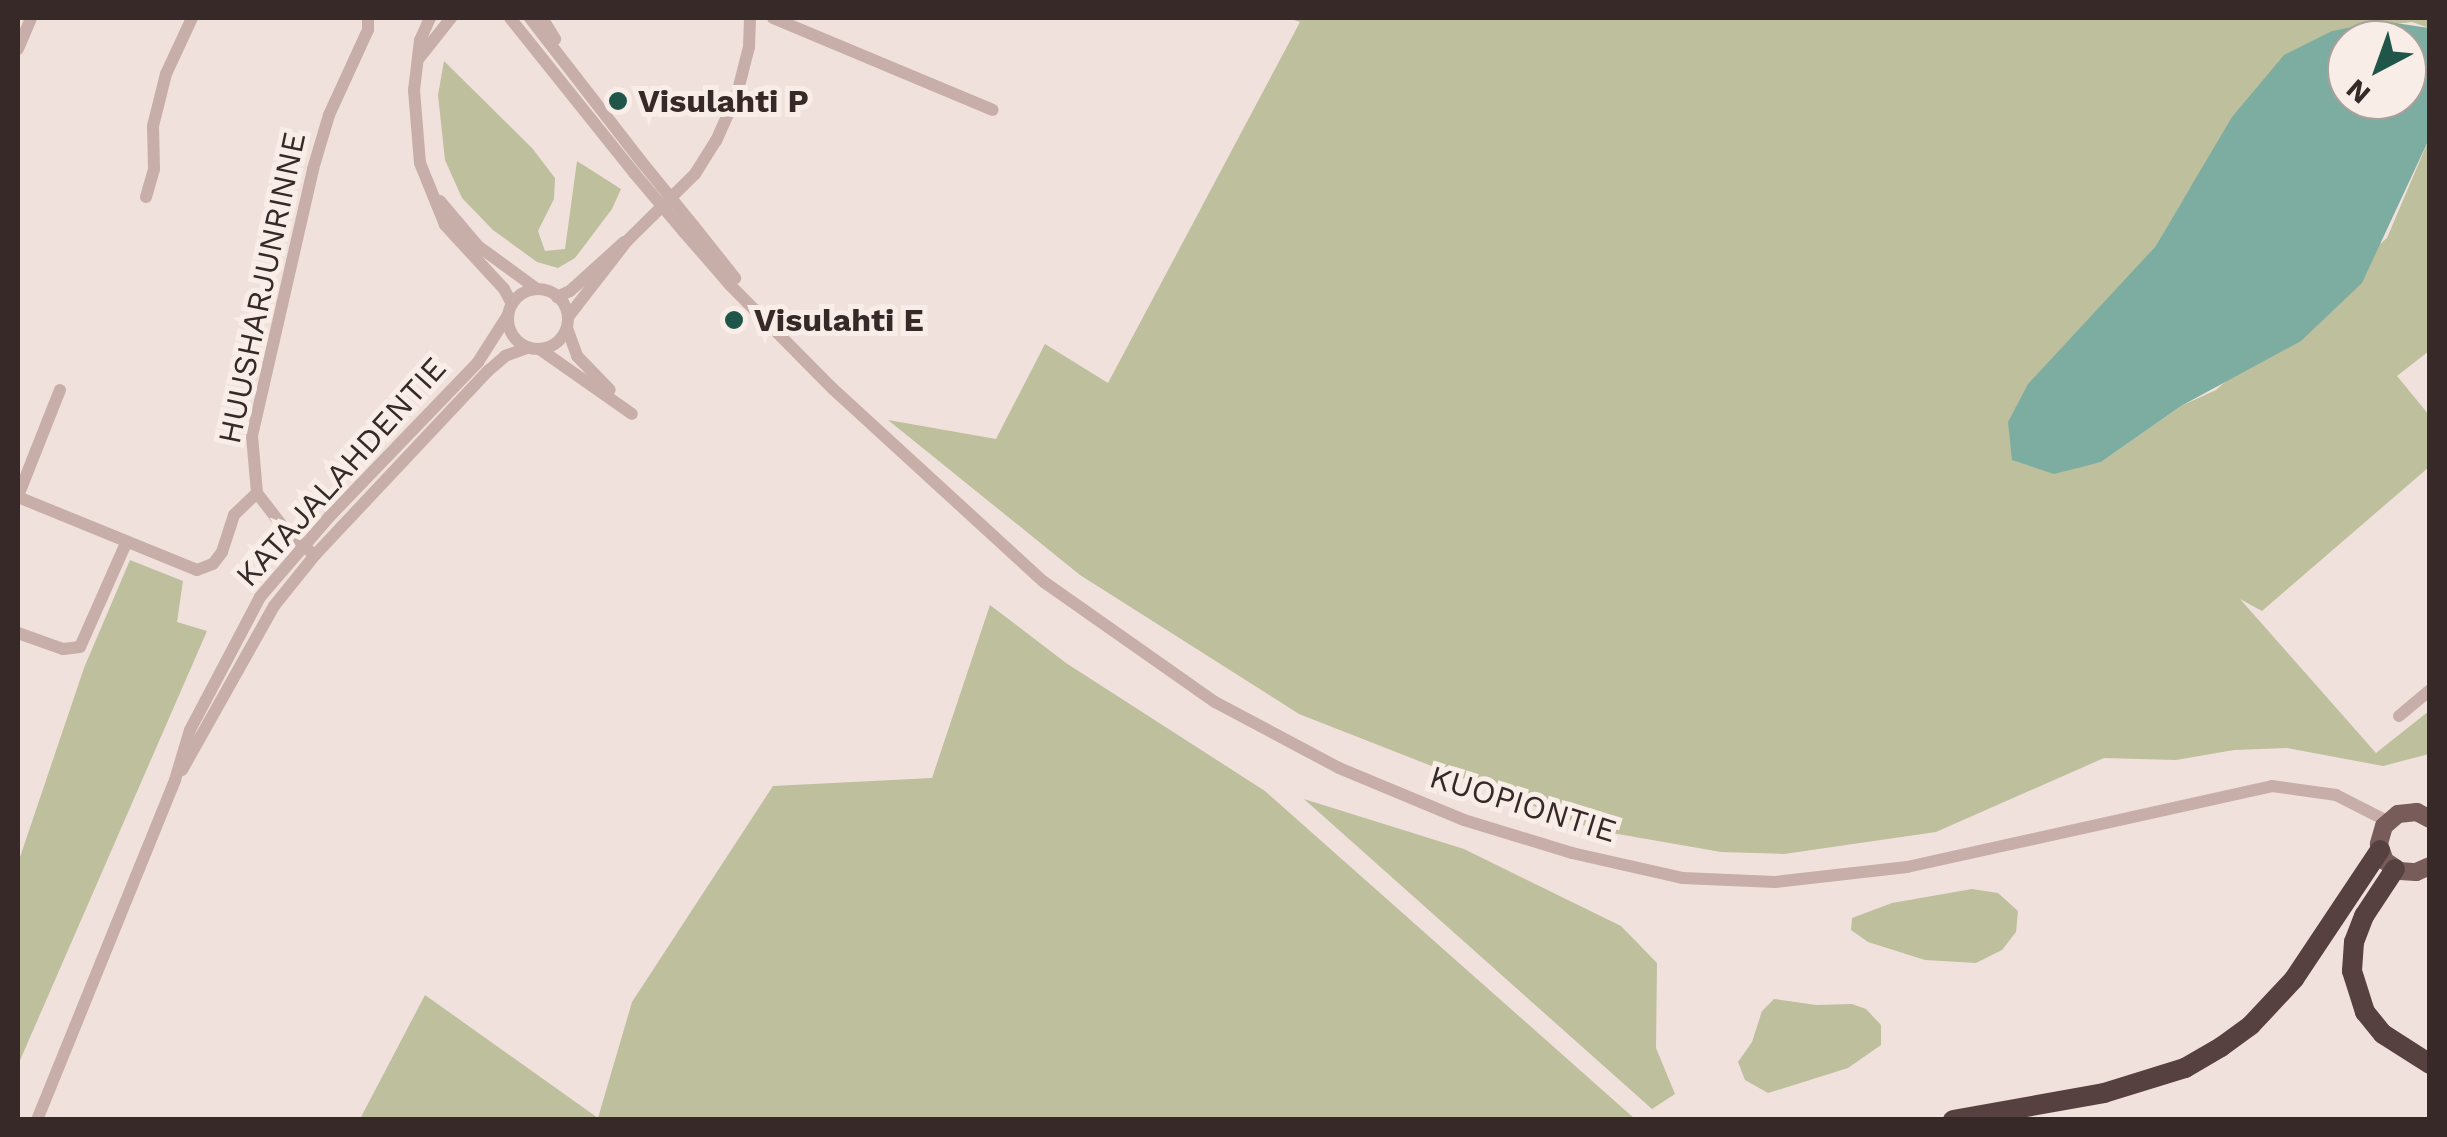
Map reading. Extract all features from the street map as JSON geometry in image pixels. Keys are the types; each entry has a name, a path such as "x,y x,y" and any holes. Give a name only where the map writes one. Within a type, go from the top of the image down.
{"highway":[{"path":"1953,1120 2104,1092 2186,1068 2220,1047 2251,1026 2294,979 2380,850"},
{"path":"2394,869 2364,916 2354,942 2352,971 2365,1012 2383,1034 2430,1064"}],"main road":[{"path":"2430,819 2410,812 2387,822 2381,832 2380,850 2394,869 2416,872 2430,866"}],"street":[{"path":"18,49 31,18"},
{"path":"146,197 154,169 152,126 166,74 192,18"},
{"name":"HUUSHARJUNRINNE","path":"315,555 256,494 252,436 313,169 329,115 368,30 368,18"},
{"path":"427,181 478,246 537,289 557,297 577,356 632,414 516,340 504,289 445,225 427,181 414,128 420,40 430,18"},
{"path":"419,59 451,18"},
{"path":"502,18 572,83"},
{"name":"KUOPIONTIE","path":"510,18 572,83"},
{"name":"KUOPIONTIE","path":"530,18 572,83 640,170 780,335 942,492 1044,582 1215,702 1339,768 1464,820 1572,853 1683,878 1775,882 1908,867 2272,786 2336,795 2387,822"},
{"path":"542,18 572,83"},
{"path":"534,349 561,339 567,322 627,241 696,174 716,141 736,94 749,47 750,18"},
{"path":"773,18 993,110"},
{"path":"557,297 570,291 613,248 627,241"},
{"path":"510,310 537,289"},
{"name":"KATAJALAHDENTIE","path":"37,1120 175,780 190,730 260,597 303,546 454,388 510,310"},
{"name":"KATAJALAHDENTIE","path":"175,780 202,741 274,606 315,555 505,356 534,349"},
{"path":"60,390 18,496 198,570 212,564 222,552 234,515 256,494"},
{"path":"18,633 63,648 80,647 126,543"},
{"path":"2398,716 2430,690"}],"green space":[{"path":"1288,18 2429,18 2429,28 2427,20 2327,20 2327,37 2190,188 2155,247 2111,298 2078,466 2101,462 2181,406 2216,390 2387,238 2429,139 2429,351 2397,376 2429,415 2429,467 2262,611 2240,599 2376,753 2429,711 2429,754 2383,766 2287,748 2234,750 2176,760 2104,758 1936,832 1784,854 1721,852 1595,830 1299,714 1080,575 888,420 996,439 1045,344 1108,383 1300,22"},
{"path":"444,61 532,148 555,178 554,199 538,231 545,251 565,249 577,161 621,189 612,209 575,258 558,268 537,262 493,230 462,198 445,160 438,95"},
{"path":"130,560 183,581 177,622 207,631 18,1065 18,863 84,668"},
{"path":"990,605 1066,663 1265,791 1635,1119 360,1119 425,995 598,1118 632,1002 773,786 932,778"},
{"path":"1304,799 1464,849 1621,926 1657,963 1656,1048 1675,1094 1652,1109"},
{"path":"1972,889 1998,893 2018,911 2016,932 2002,950 1976,963 1925,960 1868,942 1851,930 1852,918 1892,903"},
{"path":"1774,999 1816,1005 1852,1004 1866,1009 1881,1025 1881,1045 1848,1068 1768,1093 1745,1080 1738,1062 1752,1042 1762,1011"}],"water":[{"path":"2429,28 2429,139 2362,283 2301,341 2181,406 2101,462 2054,474 2012,460 2008,422 2028,384 2155,247 2232,117 2284,55 2327,34 2327,120 2427,120"}],"place":[{"name":"Visulahti P","path":"618,101"},
{"name":"Visulahti E","path":"734,320"}]}
